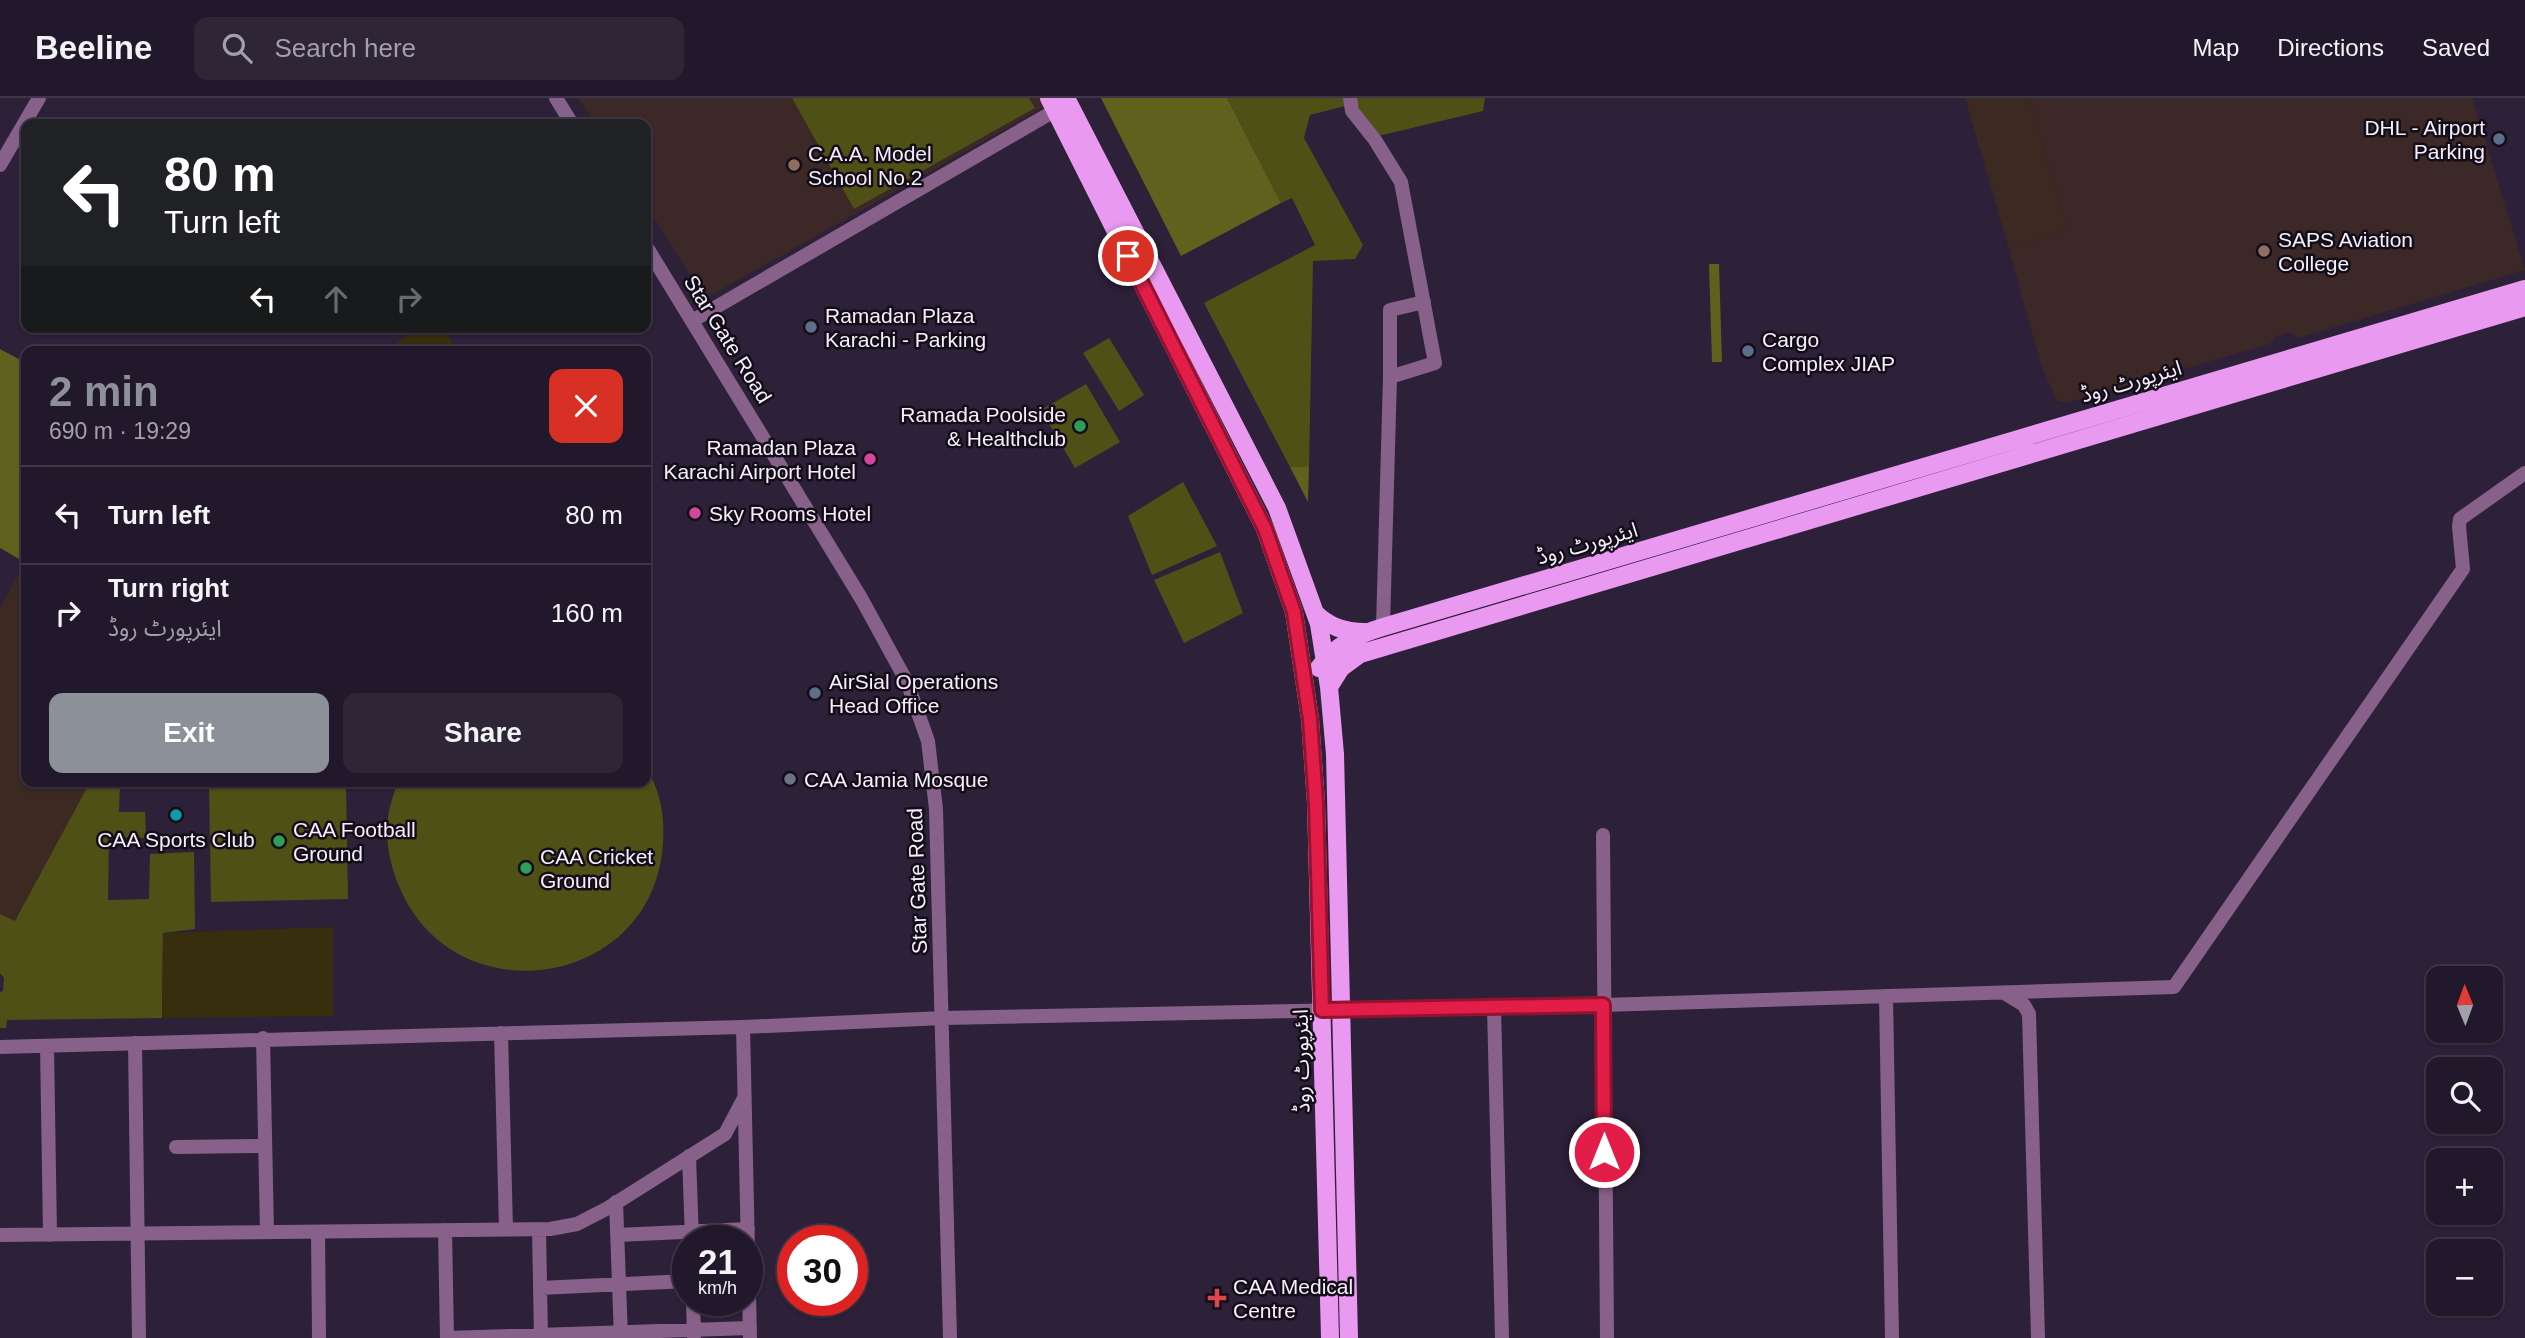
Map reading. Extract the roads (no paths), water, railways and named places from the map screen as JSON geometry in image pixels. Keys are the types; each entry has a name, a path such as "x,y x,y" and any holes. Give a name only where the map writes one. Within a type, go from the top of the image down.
{"main road":[{"path":"1057,102 1158,295 1265,529 1294,612 1307,693"},
{"name":"ایئرپورٹ روڈ","path":"1330,1338 1316,803 1307,693 1325,660 1339,647 1374,629 2525,289"},
{"name":"ایئرپورٹ روڈ","path":"1158,295 1277,508 1315,613 1325,660 1335,754 1349,1338"},
{"name":"ایئرپورٹ روڈ","path":"1360,654 2525,307"},
{"path":"1294,612 1320,637 1360,654"},
{"path":"1315,613 1332,627 1343,631 1374,629"},
{"path":"1329,687 1341,668 1360,654"}],"street":[{"path":"27,119 39,98"},
{"path":"556,98 569,119"},
{"path":"1350,98 1352,111 1401,182 1435,363 1390,377"},
{"path":"692,321 1057,102"},
{"path":"0,165 21,129"},
{"name":"Star Gate Road","path":"651,254 861,598 907,682 928,741 936,809 950,1338"},
{"path":"1374,629 1390,377 1390,310 1424,302"},
{"path":"0,1047 743,1027 943,1018 1603,1005 2174,987 2463,569 2460,519 2525,473"},
{"path":"1602,835 1607,1338"},
{"path":"2004,993 2024,1005 2029,1014 2038,1338"},
{"path":"1886,996 1892,1338"},
{"path":"1494,1007 1502,1338"},
{"path":"743,1027 748,1225"},
{"path":"501,1033 506,1229"},
{"path":"263,1038 267,1233"},
{"path":"135,1043 139,1338"},
{"path":"47,1046 50,1235"},
{"path":"0,1235 539,1229 577,1224 725,1134 744,1098"},
{"path":"176,1147 265,1146"},
{"path":"690,1156 691,1225"},
{"path":"616,1202 620,1335"},
{"path":"539,1229 541,1336"},
{"path":"445,1230 447,1338 750,1333"},
{"path":"318,1232 319,1338"},
{"path":"617,1235 672,1236"},
{"path":"540,1287 672,1282"},
{"path":"693,1316 694,1334"}],"place":[{"name":"DHL - Airport Parking","path":"2499,139"},
{"name":"C.A.A. Model School No.2","path":"794,165"},
{"name":"SAPS Aviation College","path":"2264,251"},
{"name":"Ramadan Plaza Karachi - Parking","path":"811,327"},
{"name":"Cargo Complex JIAP","path":"1748,351"},
{"name":"Ramada Poolside & Healthclub","path":"1080,426"},
{"name":"Ramadan Plaza Karachi Airport Hotel","path":"870,459"},
{"name":"Sky Rooms Hotel","path":"695,513"},
{"name":"AirSial Operations Head Office","path":"815,693"},
{"name":"CAA Jamia Mosque","path":"790,779"},
{"name":"CAA Sports Club","path":"176,815"},
{"name":"CAA Football Ground","path":"279,841"},
{"name":"CAA Cricket Ground","path":"526,868"},
{"name":"CAA Medical Centre","path":"1217,1298"}]}
